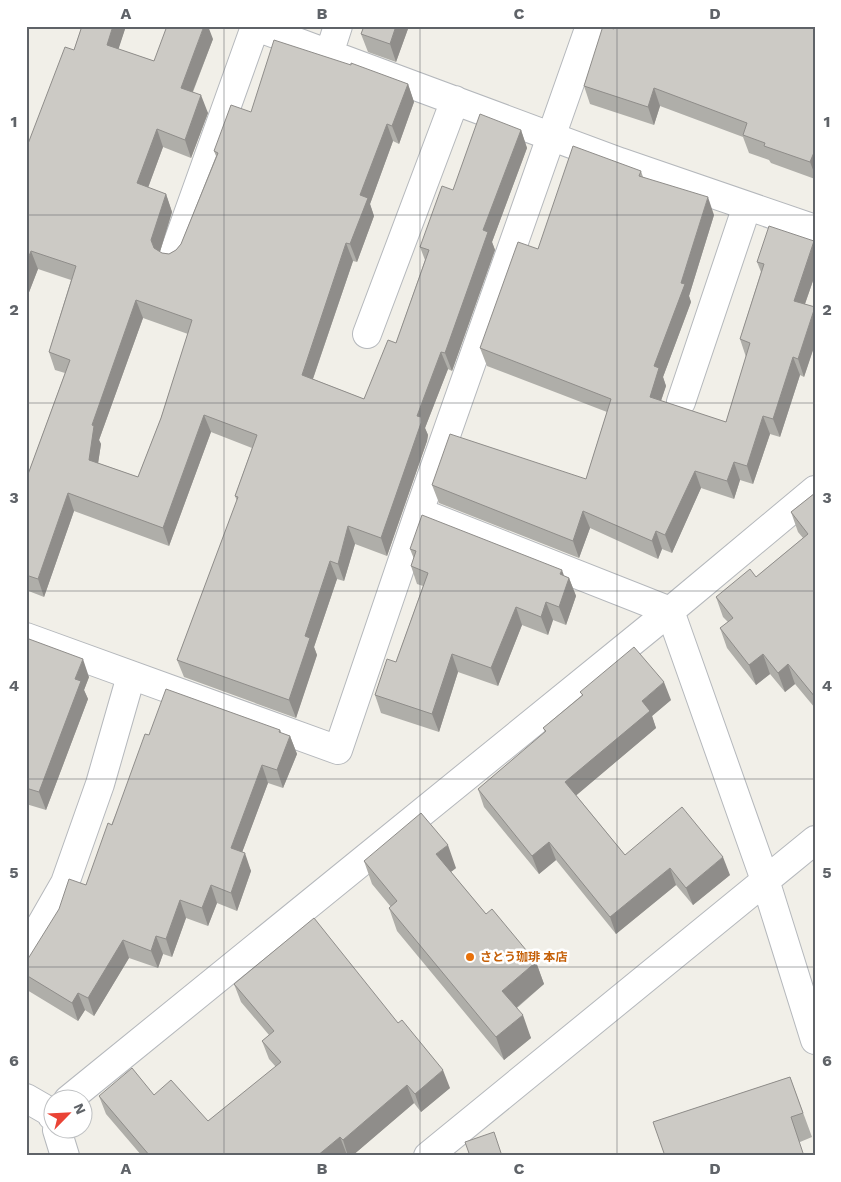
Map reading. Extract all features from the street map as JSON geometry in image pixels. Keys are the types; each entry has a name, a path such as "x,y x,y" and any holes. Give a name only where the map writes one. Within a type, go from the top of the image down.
{"street":[{"path":"173,256 254,26 551,136 815,229"},
{"path":"329,54 338,26"},
{"path":"26,637 338,750 419,512 590,26"},
{"path":"367,334 455,100"},
{"path":"681,402 747,206"},
{"path":"85,1090 815,490"},
{"path":"419,512 670,611 765,880 815,1040"},
{"path":"26,951 65,883 100,784 131,676"},
{"path":"428,1156 815,840"},
{"path":"26,1098 42,1107"},
{"path":"26,1121 42,1117"},
{"path":"62,1140 65,1156"}],"building":[{"path":"82,26 113,26 107,45 154,61 167,26 204,26 181,88 201,95 185,140 157,129 137,183 166,194 151,240 154,248 162,253 169,254 181,244 218,153 214,151 231,105 251,112 274,40 351,65 351,63 408,84 392,126 387,124 360,195 368,198 350,244 346,243 302,375 364,399 388,340 396,343 429,250 420,247 442,186 453,190 480,114 521,130 483,230 488,232 445,353 441,352 417,416 421,417 421,423 381,538 348,526 338,564 330,561 305,636 310,638 289,700 177,660 238,497 235,496 257,435 204,415 163,528 68,493 38,579 26,575 26,477 70,360 49,352 76,266 31,251 26,264 26,149 65,47 74,50","holes":["136,300 192,320 161,418 138,477 89,460 94,426 92,425"]},
{"path":"364,26 396,26 390,44 361,34"},
{"path":"603,26 614,29 615,26 815,26 815,150 810,162 764,146 765,143 743,135 747,123 654,88 648,107 584,86"},
{"path":"573,146 641,171 639,176 708,197 681,283 685,284 654,366 659,368 650,397 726,422 750,343 740,339 764,264 757,262 769,226 814,241 794,301 815,307 798,359 793,357 773,419 763,416 747,466 734,462 727,481 695,471 665,535 656,531 652,541 583,511 573,541 432,485 450,434 586,479 611,399 480,348 518,242 538,249"},
{"path":"815,493 815,697 788,664 778,673 763,654 749,665 720,628 733,618 716,597 750,569 756,577 808,534 791,512"},
{"path":"422,515 562,570 560,574 569,578 559,607 546,602 541,617 516,607 491,668 452,654 432,714 375,695 387,659 396,662 428,573 411,566 416,551 410,549"},
{"path":"29,639 83,659 75,679 81,681 39,792 26,788 26,642"},
{"path":"634,647 664,682 642,701 650,711 565,782 625,855 682,807 723,857 686,888 670,868 610,917 549,842 532,856 478,789 546,731 543,728 583,695 580,692"},
{"path":"166,689 280,730 279,732 290,736 277,770 262,765 231,848 245,853 231,893 211,885 202,908 180,900 166,939 156,936 151,951 123,940 88,998 78,993 72,1003 26,975 26,962 59,909 69,879 86,885 108,823 112,825 145,734 149,735"},
{"path":"421,813 448,845 436,854 486,914 492,909 536,962 502,991 523,1015 496,1037 389,908 397,901 364,861"},
{"path":"314,918 398,1023 402,1020 443,1070 415,1094 407,1085 343,1140 340,1137 317,1156 150,1156 99,1096 132,1068 154,1095 171,1080 208,1121 281,1062 262,1041 274,1031 234,984"},
{"path":"790,1077 803,1113 791,1117 804,1156 665,1156 653,1122"},
{"path":"494,1132 502,1156 470,1156 465,1142"}],"place":[{"name":"さとう珈琲 本店","path":"470,957"}]}
